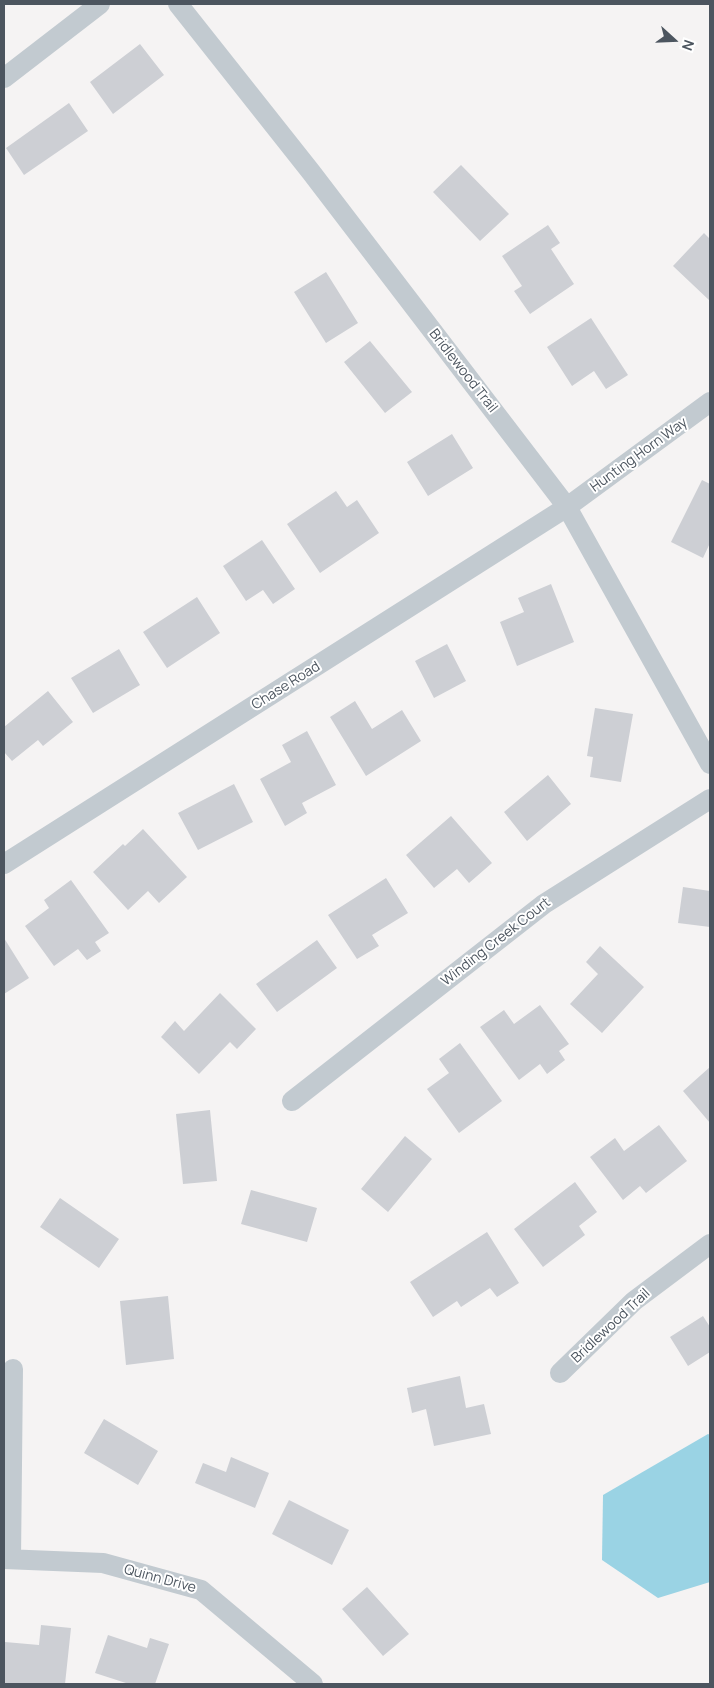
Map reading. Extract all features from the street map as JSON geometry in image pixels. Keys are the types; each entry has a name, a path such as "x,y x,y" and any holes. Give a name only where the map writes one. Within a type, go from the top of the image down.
{"street":[{"path":"4,78 100,4"},
{"name":"Bridlewood Trail","path":"178,4 311,172 567,508 710,764"},
{"name":"Hunting Horn Way","path":"567,508 710,402"},
{"name":"Chase Road","path":"4,864 567,508"},
{"name":"Winding Creek Court","path":"292,1101 544,904 710,798"},
{"name":"Bridlewood Trail","path":"560,1373 634,1301 710,1244"},
{"path":"7,1559 13,1369"},
{"name":"Quinn Drive","path":"7,1559 103,1564 201,1590 313,1684"}],"water":[{"path":"708,1434 710,1435 710,1582 658,1598 602,1560 603,1495"}],"building":[{"path":"140,44 164,75 113,114 90,82"},
{"path":"69,103 88,131 24,175 6,148"},
{"path":"461,165 509,214 480,241 433,192"},
{"path":"548,225 560,243 551,249 574,284 530,314 514,291 522,286 502,256"},
{"path":"704,233 710,239 710,301 673,266"},
{"path":"326,272 358,323 326,343 294,292"},
{"path":"591,318 628,375 606,389 594,371 572,386 547,347"},
{"path":"370,341 412,392 385,413 344,362"},
{"path":"452,434 473,468 428,496 407,462"},
{"path":"702,480 710,484 710,543 703,558 671,542"},
{"path":"336,491 347,507 357,500 379,533 320,573 287,524"},
{"path":"262,540 295,589 273,604 263,590 246,601 223,566"},
{"path":"551,584 574,642 517,666 500,622 524,612 518,598"},
{"path":"197,597 220,633 167,668 143,632"},
{"path":"447,644 466,681 434,698 415,661"},
{"path":"119,649 140,685 93,713 71,678"},
{"path":"48,691 73,722 43,746 38,740 12,761 4,752 4,727"},
{"path":"355,701 372,729 402,710 421,741 366,776 330,717"},
{"path":"595,708 633,714 621,782 590,777 593,757 587,756"},
{"path":"307,731 336,785 302,803 307,813 285,826 260,779 291,762 282,745"},
{"path":"548,775 571,804 527,841 504,812"},
{"path":"234,784 253,822 198,850 178,813"},
{"path":"451,816 492,863 469,883 457,869 434,888 406,855"},
{"path":"143,829 187,877 159,903 148,891 128,910 93,872 123,844 125,846"},
{"path":"386,878 408,913 372,935 379,946 357,959 328,915"},
{"path":"71,880 109,933 95,942 101,951 87,960 78,949 54,966 25,926 49,908 44,900"},
{"path":"683,887 710,891 710,927 678,923"},
{"path":"4,938 29,978 4,994"},
{"path":"317,940 337,968 277,1012 256,984"},
{"path":"600,946 644,987 602,1033 570,1004 598,974 586,962"},
{"path":"220,993 256,1029 237,1049 230,1042 199,1074 161,1037 175,1021 184,1031"},
{"path":"540,1005 569,1044 559,1051 565,1060 547,1074 540,1064 519,1080 480,1027 504,1010 514,1024"},
{"path":"460,1043 502,1101 459,1133 427,1089 449,1073 439,1059"},
{"path":"710,1067 710,1123 683,1091"},
{"path":"210,1110 217,1181 183,1184 176,1114"},
{"path":"659,1125 687,1161 646,1193 640,1186 623,1200 590,1157 615,1138 624,1151"},
{"path":"405,1136 432,1159 388,1212 361,1189"},
{"path":"575,1182 597,1212 579,1226 585,1235 543,1267 514,1229"},
{"path":"251,1190 317,1208 307,1242 241,1224"},
{"path":"60,1198 119,1239 99,1268 40,1227"},
{"path":"487,1232 519,1283 497,1297 490,1288 461,1307 457,1301 433,1317 410,1282"},
{"path":"168,1296 174,1359 126,1365 120,1301"},
{"path":"703,1316 710,1327 710,1352 688,1366 670,1337"},
{"path":"460,1376 466,1408 484,1404 491,1434 434,1446 426,1409 412,1413 407,1388"},
{"path":"104,1419 158,1451 138,1485 84,1453"},
{"path":"231,1457 269,1473 255,1508 195,1483 203,1463 226,1472"},
{"path":"289,1500 349,1530 332,1565 272,1534"},
{"path":"367,1587 409,1634 383,1656 342,1609"},
{"path":"41,1625 71,1628 65,1684 4,1684 5,1642 39,1645"},
{"path":"108,1635 147,1648 150,1638 169,1644 155,1684 129,1684 95,1673"}]}
